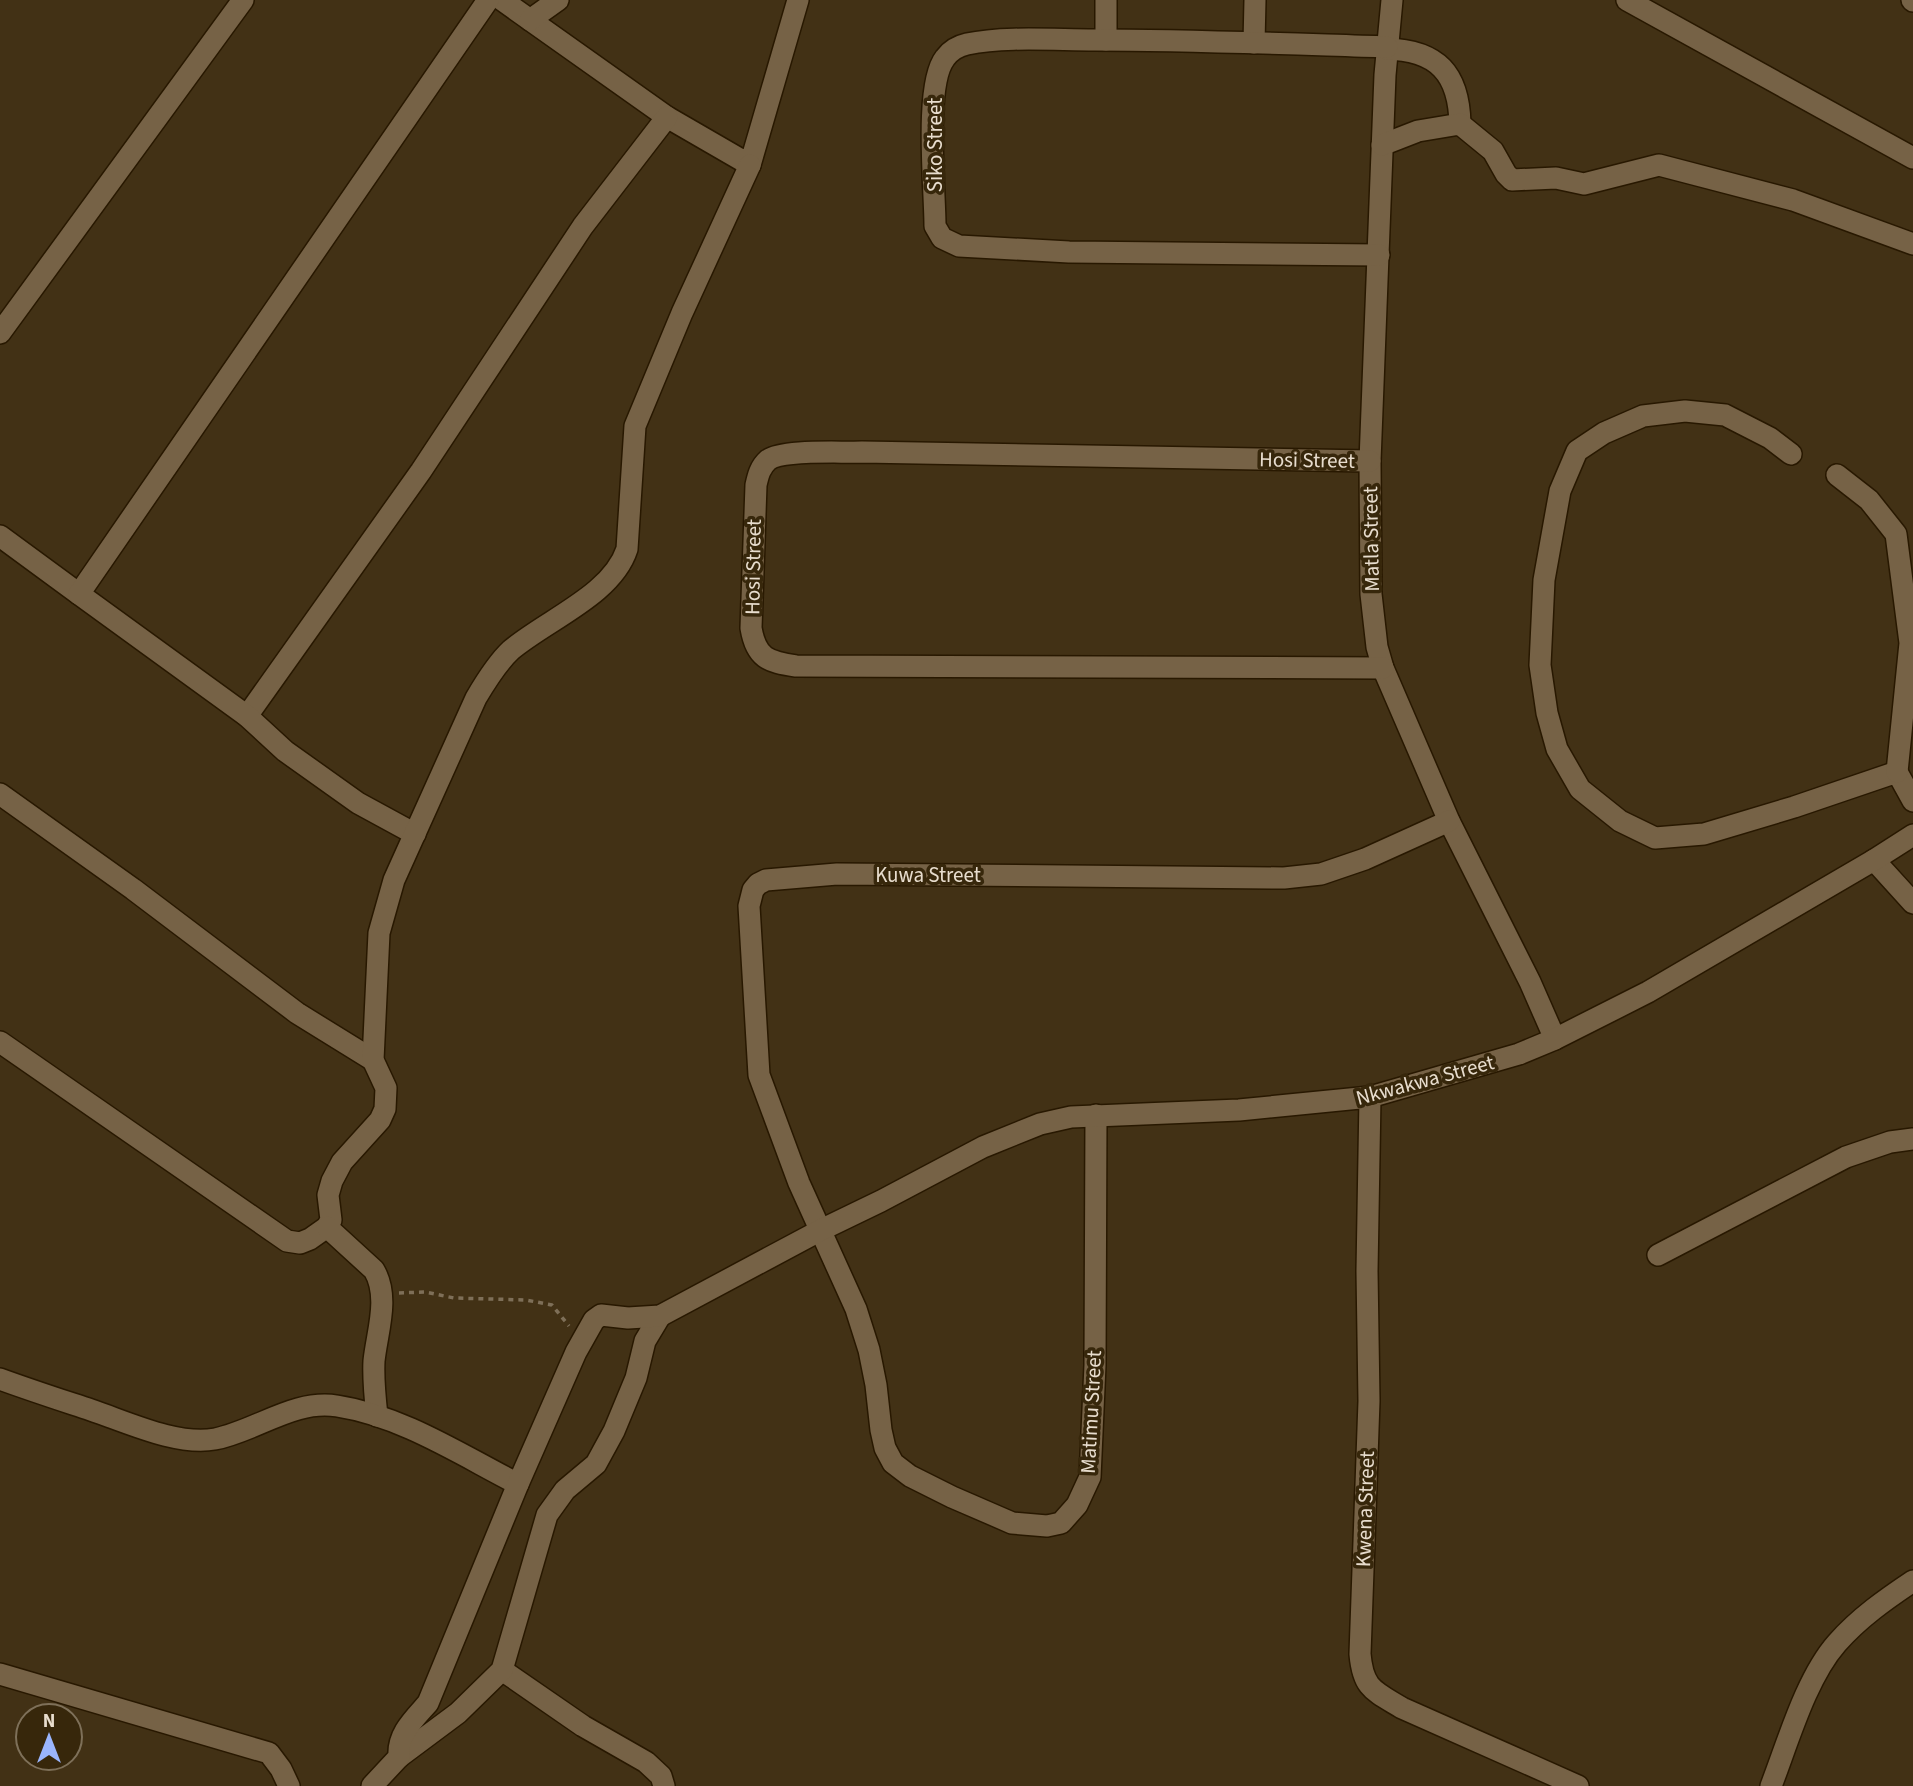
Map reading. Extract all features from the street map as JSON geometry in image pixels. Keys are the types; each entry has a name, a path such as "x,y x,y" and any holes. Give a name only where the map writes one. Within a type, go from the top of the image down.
{"street":[{"path":"0,333 243,0"},
{"path":"79,594 488,0"},
{"path":"502,0 667,117 750,165"},
{"path":"530,20 558,0"},
{"path":"0,1042 287,1241 300,1243 310,1240 327,1227 331,1220 328,1195 332,1181 342,1162 380,1120 385,1109 386,1088 373,1060 379,933 390,891 476,698 492,673 510,651 610,580 623,561 627,549 635,426 682,313 750,165 798,0"},
{"path":"1106,0 1106,40"},
{"path":"1255,0 1255,43"},
{"name":"Matla Street","path":"1392,0 1386,48 1370,461 1371,594 1377,646 1383,668 1449,821 1530,982 1555,1040"},
{"path":"1628,0 1913,158"},
{"name":"Siko Street","path":"1379,255 982,249 959,246 942,239 934,226 935,82 940,66 958,47 1021,40 1255,43 1401,49 1421,54 1443,69 1454,83 1459,100 1460,124"},
{"path":"247,716 421,471 583,226 667,117"},
{"path":"1382,145 1418,131 1460,124 1493,151 1512,180 1556,178 1584,184 1659,165 1793,200 1913,244"},
{"path":"1791,454 1770,438 1725,415 1685,411 1643,416 1604,433 1577,451 1560,491 1544,580 1539,664 1547,713 1557,749 1580,789 1620,821 1655,838 1704,834 1897,772"},
{"name":"Hosi Street","path":"1370,461 862,452 779,454 767,461 760,470 756,485 751,628 757,650 765,658 796,666 1383,668"},
{"path":"1837,475 1869,500 1896,534 1910,643 1897,772 1913,801"},
{"path":"0,536 247,716 285,751 358,803 415,834"},
{"path":"0,794 133,889 297,1013 373,1060"},
{"name":"Kuwa Street","path":"821,1230 799,1183 759,1075 749,906 753,890 758,884 788,877 837,874 1284,878 1321,874 1366,859 1449,821"},
{"name":"Nkwakwa Street","path":"660,1316 821,1230 1010,1135 1041,1124 1071,1117 1239,1110 1370,1097 1519,1054 1555,1040 1648,992 1913,835"},
{"path":"1874,860 1913,903"},
{"name":"Kwena Street","path":"1370,1097 1367,1271 1369,1401 1361,1599 1362,1672 1366,1683 1381,1696 1402,1708 1578,1786"},
{"name":"Matimu Street","path":"821,1230 863,1330 876,1385 883,1439 893,1463 920,1482 1003,1520 1033,1526 1061,1522 1077,1505 1090,1477 1095,1365 1096,1115"},
{"path":"1658,1255 1846,1157 1890,1142 1913,1139"},
{"path":"327,1227 374,1270 383,1293 374,1362 377,1416"},
{"path":"398,1757 398,1747 407,1727 428,1703 515,1491 588,1326 601,1315 628,1318 660,1316"},
{"path":"372,1786 398,1757 457,1713 502,1670 547,1515 565,1490 596,1464 614,1431 636,1378 645,1341 660,1316"},
{"path":"0,1379 149,1430 193,1439 214,1439 239,1433 311,1405 337,1406 377,1416 423,1435 515,1491"},
{"path":"1772,1786 1810,1687 1835,1645 1860,1619 1913,1581"},
{"path":"502,1670 583,1726 646,1762 661,1776 663,1786"},
{"path":"0,1674 269,1754 281,1769 289,1786"}],"path":[{"path":"383,1293 425,1292 454,1298 527,1300 552,1306 580,1343"}]}
